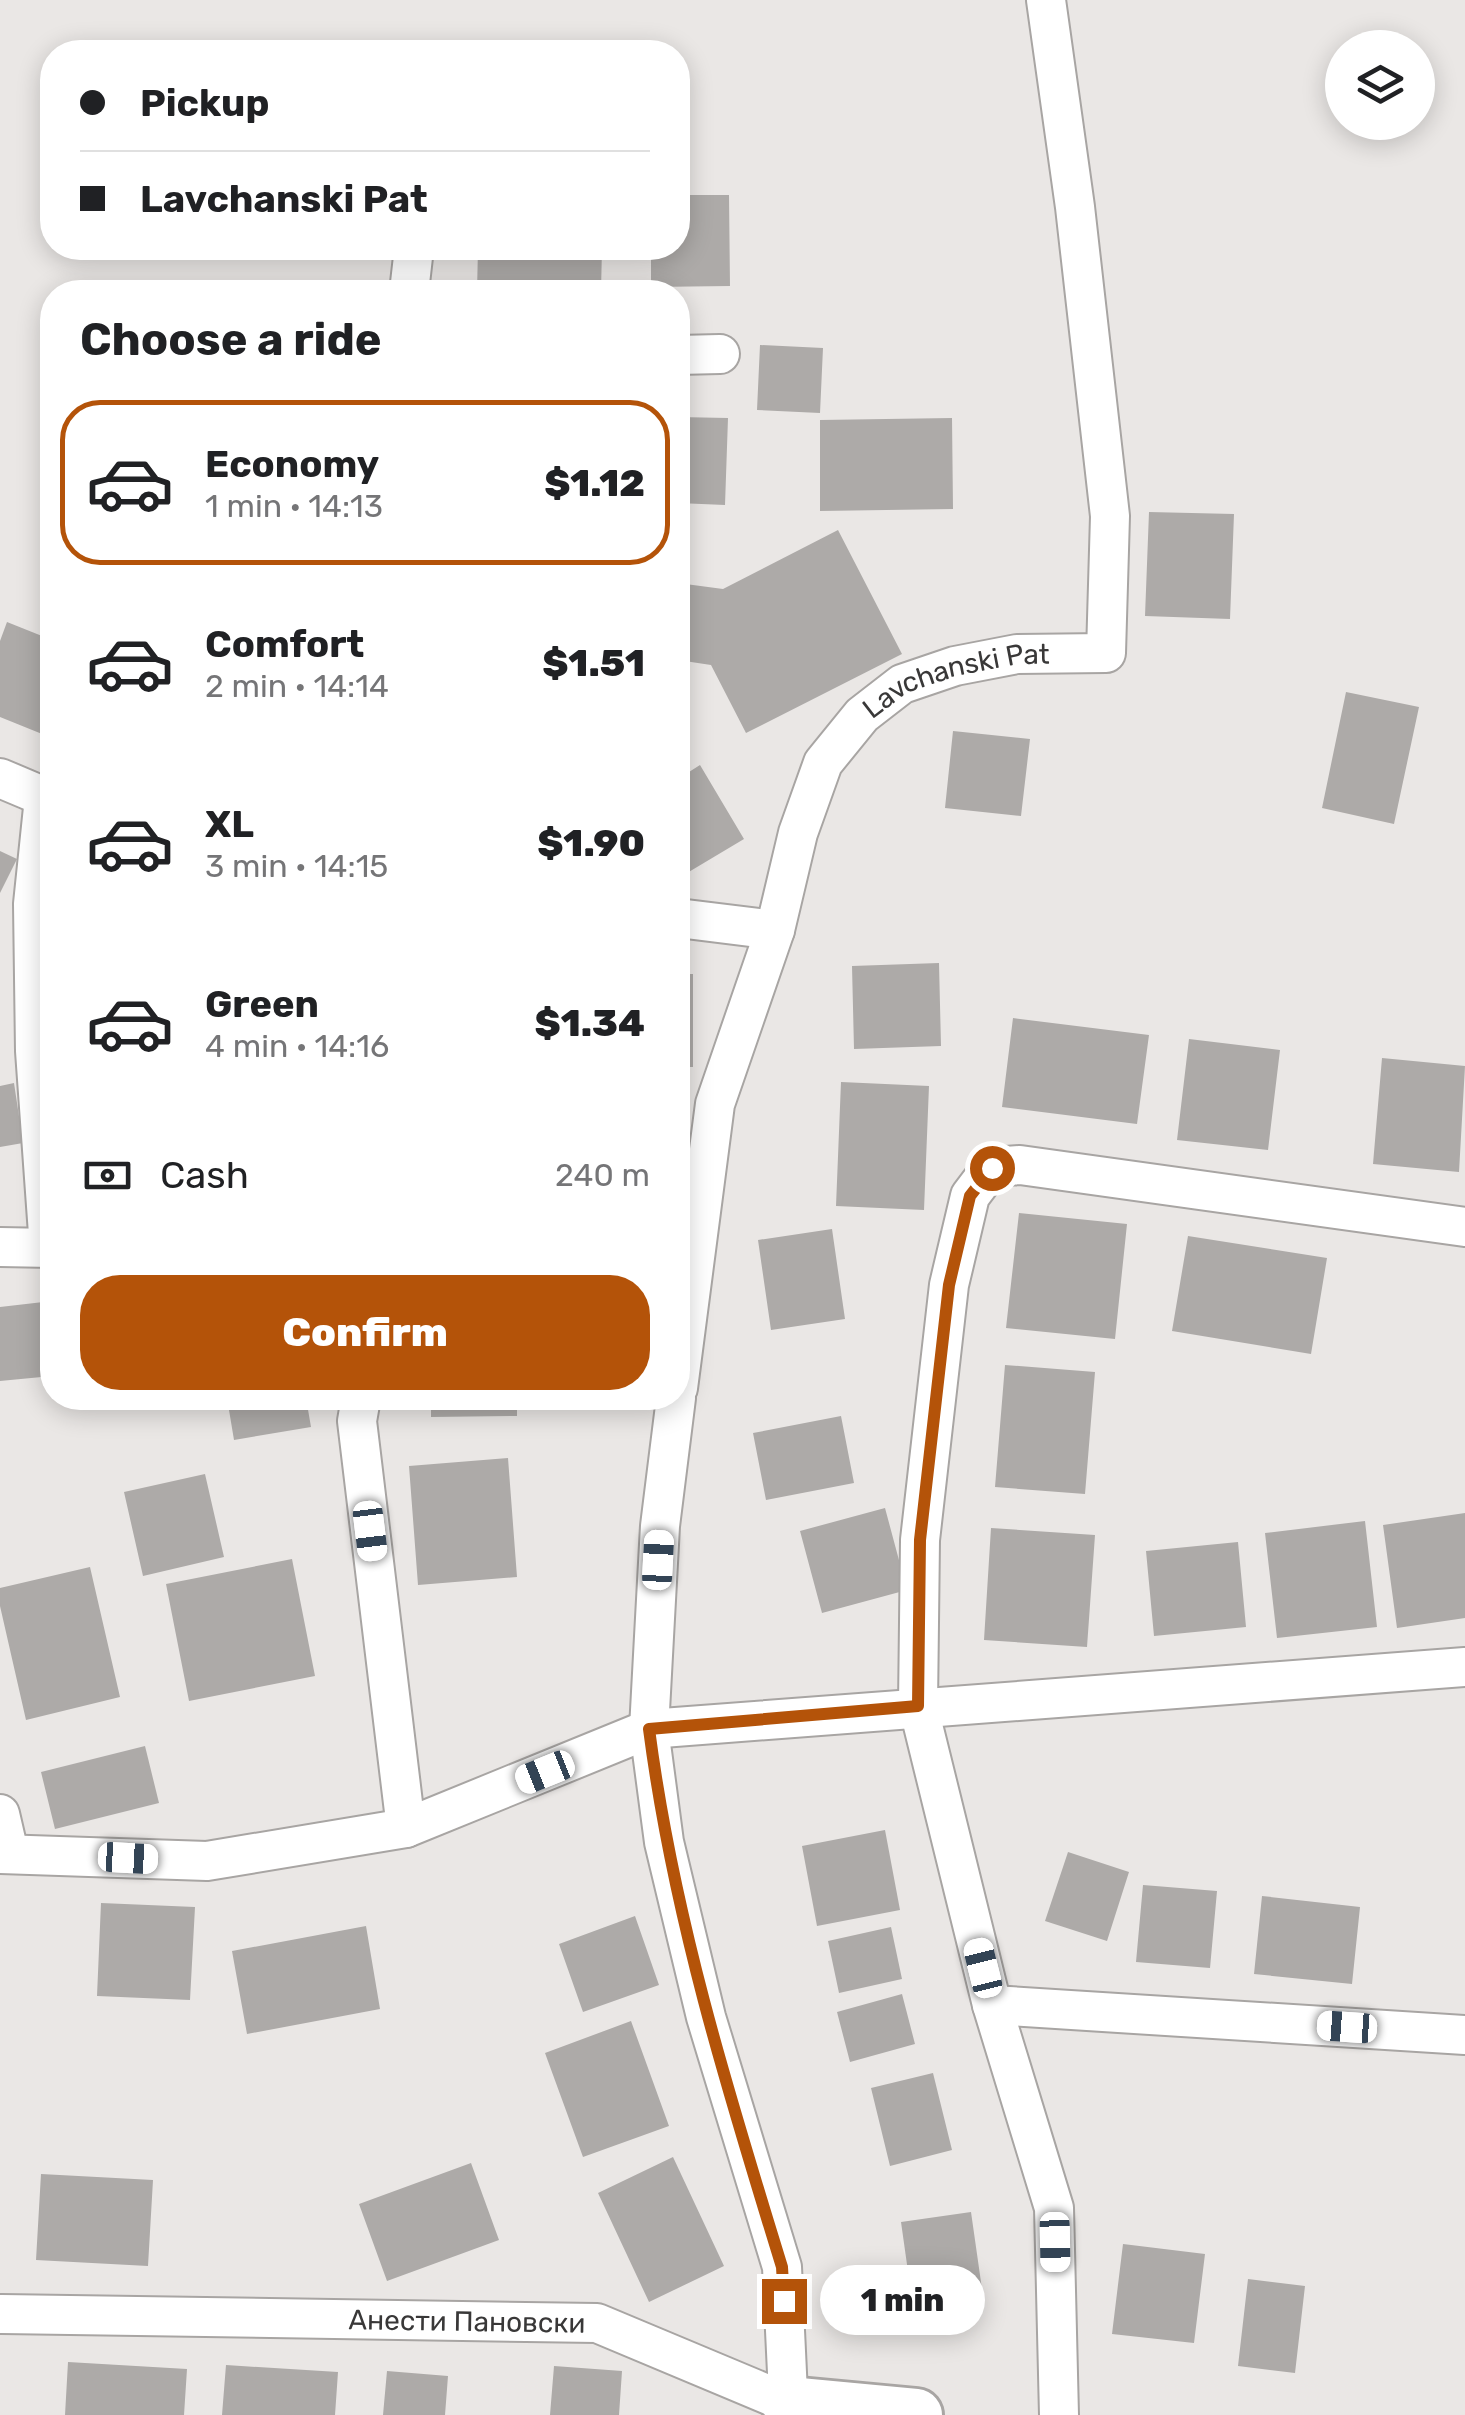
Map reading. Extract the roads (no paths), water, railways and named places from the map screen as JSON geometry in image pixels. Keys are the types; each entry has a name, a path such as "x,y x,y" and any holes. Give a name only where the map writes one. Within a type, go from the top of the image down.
{"street":[{"name":"Lavchanski Pat","path":"690,1214 715,1104 775,930 798,833 823,763 862,715 902,684 955,666 1017,654 1106,653 1110,516 1075,207 1046,0"},
{"path":"690,355 720,354"},
{"path":"0,778 40,796"},
{"path":"40,855 33,904 40,1113"},
{"path":"690,919 775,930"},
{"path":"1058,2415 1054,2208 992,2005 918,1706 920,1540 949,1285 970,1196 992,1168 1020,1166 1465,1227"},
{"path":"0,1247 40,1248"},
{"path":"359,1410 357,1420 406,1828"},
{"path":"674,1410 660,1526 649,1729 664,1842 706,2017 782,2267 789,2409"},
{"path":"0,1814 5,1853 207,1861 406,1828 649,1729 1465,1667"},
{"path":"992,2005 1465,2034"},
{"name":"Анести Пановски","path":"2,2314 597,2324 789,2409 916,2415"}]}
